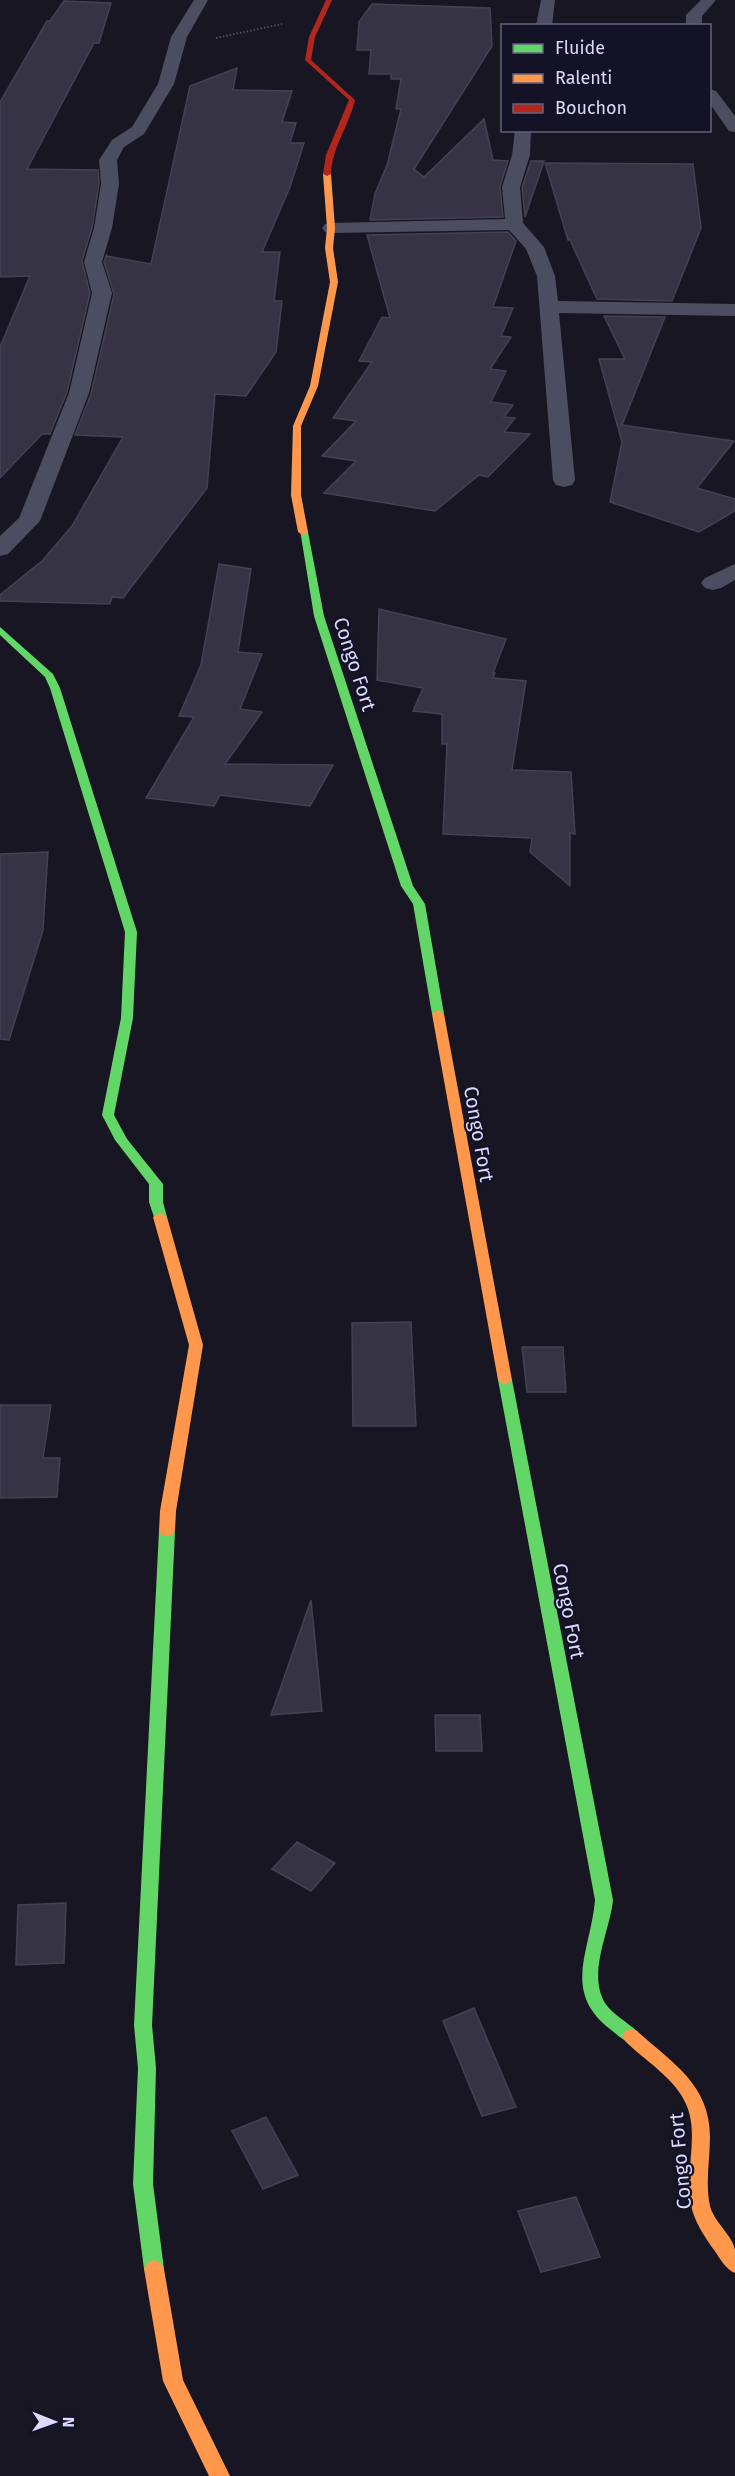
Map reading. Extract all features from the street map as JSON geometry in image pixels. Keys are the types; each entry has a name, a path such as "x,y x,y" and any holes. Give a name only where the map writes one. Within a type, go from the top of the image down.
{"street":[{"path":"0,549 28,521 79,393 102,292 93,262 103,228 110,184 108,160 118,144 138,130 166,84 179,37 201,0"},
{"name":"Congo Fort","path":"329,0 312,37 308,60 351,100 351,107 336,137 327,168 331,228 329,248 334,282 314,386 297,426 296,495 319,616 407,886 419,904 474,1216 604,1900 604,1910 590,1964 590,1983 597,2006 683,2084 694,2099 699,2120 700,2204 706,2219 735,2264"},
{"path":"544,24 548,0"},
{"path":"694,24 694,15 709,0"},
{"path":"711,95 735,127"},
{"path":"523,132 521,155 511,187 514,224 535,247 546,276 564,480"},
{"path":"331,228 514,224"},
{"path":"548,307 735,310"},
{"path":"713,583 735,571"},
{"path":"0,630 49,676 55,688 131,932 127,1018 108,1115 122,1140 156,1184 156,1202 196,1345 168,1511 143,2025 147,2068 143,2184 160,2313 173,2381 220,2476"}],"path":[{"path":"174,55 232,33 321,17"}],"building":[{"path":"64,1 111,3 99,43 94,43 27,169 98,170 99,184 92,228 82,261 90,293 67,392 50,434 42,434 0,478 0,347 30,276 0,277 0,102 47,21 50,21"},
{"path":"372,4 490,8 492,46 414,169 424,177 484,119 493,160 508,161 500,187 503,217 370,220 375,194 387,165 401,109 396,109 401,79 391,79 391,74 369,74 371,50 357,50 359,22"},
{"path":"237,68 233,90 292,91 282,122 296,123 290,143 304,143 290,187 262,252 280,252 274,301 282,301 276,352 246,396 215,394 207,488 123,598 112,597 110,604 0,601 0,595 43,560 72,526 123,437 75,435 91,394 114,294 104,262 106,256 151,264 190,86"},
{"path":"531,161 544,161 525,217 522,187"},
{"path":"545,163 693,164 701,228 672,301 597,299 568,240"},
{"path":"508,232 516,241 493,307 513,308 501,336 511,337 490,369 506,371 491,402 513,405 504,417 515,418 504,432 530,434 488,477 479,475 435,511 324,493 356,461 322,456 356,421 333,418 372,362 359,361 382,317 390,318 367,235"},
{"path":"604,316 665,317 622,425 734,441 697,488 735,499 735,511 699,532 610,502 622,442 599,359 625,359"},
{"path":"219,564 251,569 238,652 262,654 240,709 262,712 225,764 333,765 310,806 220,795 214,806 146,798 194,717 179,716 201,665"},
{"path":"379,609 506,639 493,678 526,681 512,770 571,772 575,834 570,833 570,886 530,852 532,838 443,834 447,744 442,744 442,714 413,711 423,688 377,680"},
{"path":"48,852 43,930 9,1040 0,1039 0,854"},
{"path":"411,1322 416,1426 353,1426 352,1323"},
{"path":"522,1347 563,1347 566,1392 527,1392"},
{"path":"0,1405 51,1405 43,1458 60,1458 57,1497 0,1498"},
{"path":"311,1600 322,1711 271,1715"},
{"path":"435,1715 480,1715 482,1751 436,1751"},
{"path":"297,1842 335,1863 311,1891 272,1869"},
{"path":"66,1903 64,1963 16,1965 18,1905"},
{"path":"474,2008 516,2107 482,2116 443,2021"},
{"path":"266,2117 298,2175 263,2189 232,2131"},
{"path":"576,2197 600,2257 541,2272 518,2211"}],"traffic: fast":[{"path":"303,532 319,616 407,886 419,904 438,1014"},
{"path":"0,630 49,676 55,688 131,932 127,1018 108,1115 121,1140 156,1184 156,1202 160,1217"},
{"path":"505,1380 604,1900 591,1966 592,1992 600,2009 631,2036"},
{"path":"154,2269 143,2184 147,2068 143,2025 167,1531"}],"traffic: slow":[{"path":"303,532 296,495 297,426 314,386 334,282 329,248 331,228 327,174"},
{"path":"438,1014 505,1380"},
{"path":"160,1217 196,1345 168,1511 167,1531"},
{"path":"631,2036 673,2073 693,2098 700,2122 699,2191 702,2212 735,2264"},
{"path":"154,2269 173,2381 220,2476"}],"traffic: jam":[{"path":"327,174 333,146 350,110 352,100 308,60 312,37 329,0"}]}
